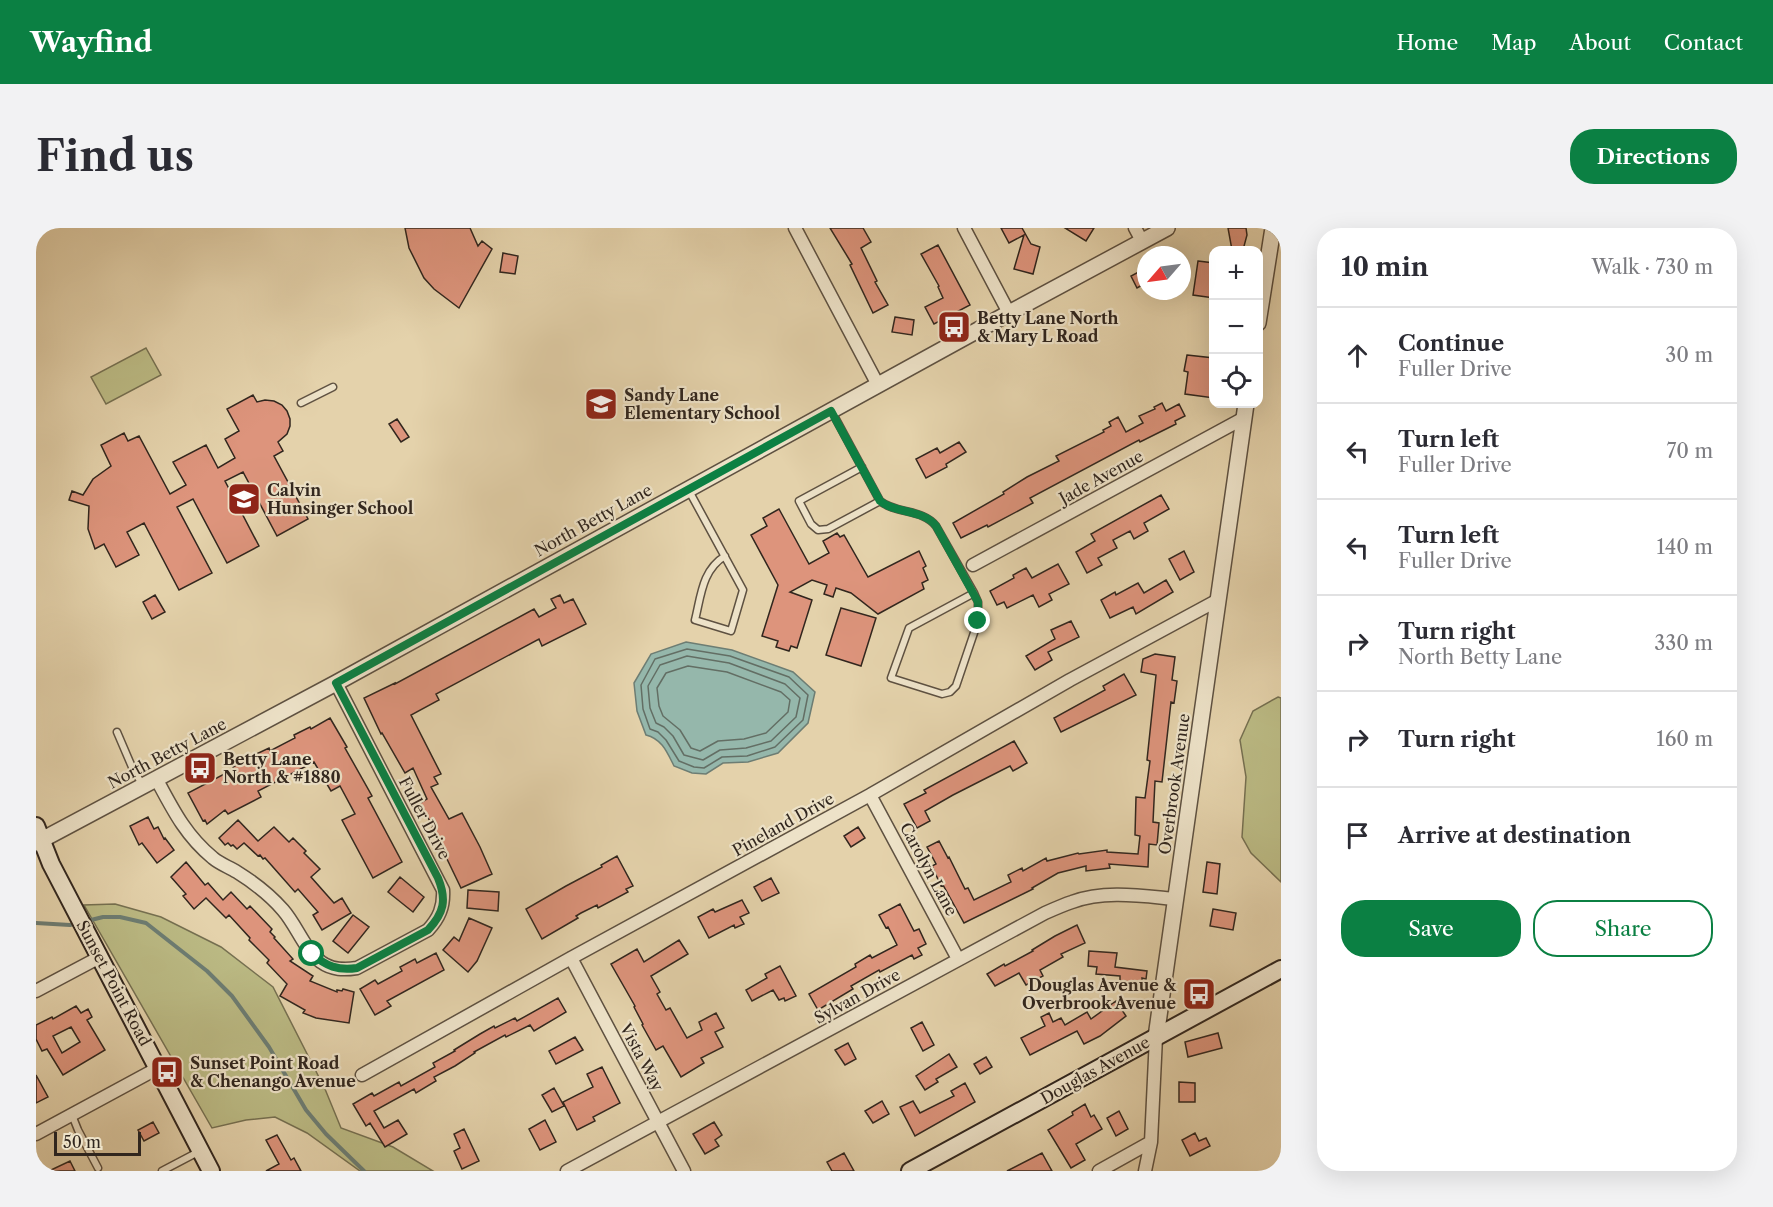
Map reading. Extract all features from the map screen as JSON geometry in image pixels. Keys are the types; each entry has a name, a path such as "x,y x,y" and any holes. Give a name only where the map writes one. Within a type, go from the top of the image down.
{"main road":[{"name":"Sunset Point Road","path":"38,836 211,1171"},
{"name":"Douglas Avenue","path":"909,1171 1281,969"}],"street":[{"path":"795,228 878,385"},
{"path":"964,228 1009,313"},
{"name":"North Betty Lane","path":"38,836 150,783 336,683 1009,313 1138,234 1167,228"},
{"path":"1262,300 1273,228"},
{"name":"Jade Avenue","path":"973,565 1245,411"},
{"name":"Overbrook Avenue","path":"1145,1171 1151,1142 1156,1036 1245,411"},
{"name":"Pineland Drive","path":"362,1075 870,795 1070,680 1218,600"},
{"name":"Fuller Drive","path":"150,783 195,842 215,860 262,890 276,903 298,929 312,954 322,963 345,970 357,968 428,930 441,913 444,901 443,890 336,683"},
{"name":"Carolyn Lane","path":"870,795 958,959"},
{"name":"Sylvan Drive","path":"567,1171 1045,913 1073,901 1099,896 1131,895 1176,899"},
{"path":"36,991 100,957"},
{"name":"Vista Way","path":"571,958 684,1171"},
{"path":"36,1134 158,1068"},
{"path":"1099,1171 1151,1142"}],"lane":[{"path":"301,403 333,387"},
{"path":"831,411 880,501 887,506 926,517 932,521 974,593 978,602 978,621 956,686 950,692 942,694 891,678 909,628 974,593"},
{"path":"862,467 799,501 811,524 818,530 828,529 880,501"},
{"path":"688,489 725,556 743,591 731,631 695,620 707,573 717,561 725,556"},
{"path":"117,732 132,767 150,783"},
{"path":"72,1114 98,1168"},
{"path":"162,1171 200,1151"}],"shaded area":[{"path":"146,348 161,375 106,404 91,377"},
{"path":"1278,697 1281,698 1281,882 1251,853 1242,837 1246,777 1240,740 1253,711"},
{"path":"115,904 161,917 221,947 273,987 325,1089 341,1128 393,1147 433,1171 360,1171 307,1133 275,1117 246,1120 212,1128 84,905"}],"water":[{"path":"686,642 732,650 793,672 815,692 808,723 778,753 748,762 723,763 706,774 692,773 674,766 660,743 646,735 637,711 634,683 651,654"}],"building":[{"path":"405,228 470,228 478,246 482,241 492,249 459,308 434,289 424,278 409,248"},
{"path":"830,228 863,228 871,242 861,248 877,281 875,282 888,305 873,313 850,265 852,264"},
{"path":"1001,228 1022,228 1031,244 1040,247 1033,274 1014,269 1024,235 1009,243"},
{"path":"1065,228 1094,228 1086,241"},
{"path":"1228,228 1246,228 1244,246 1231,246"},
{"path":"938,245 970,305 934,324 925,307 943,298 921,254"},
{"path":"503,253 518,256 515,274 500,272"},
{"path":"1198,261 1209,262 1209,297 1193,295"},
{"path":"1137,273 1137,288 1131,276"},
{"path":"895,317 914,320 912,335 892,332"},
{"path":"1187,355 1209,357 1209,397 1185,394 1188,372 1184,371"},
{"path":"253,395 257,402 274,401 287,411 290,426 287,434 278,442 283,451 274,456 308,519 277,536 243,472 225,481 259,546 227,563 193,499 177,507 212,573 179,590 144,523 127,532 139,555 116,567 104,544 95,549 88,529 89,506 69,500 72,491 83,495 93,479 111,466 101,445 124,433 128,441 139,436 170,494 186,485 173,462 206,445 218,468 235,458 225,439 239,431 227,409"},
{"path":"1162,403 1166,411 1179,404 1185,416 1175,421 1176,424 1140,442 1139,440 1030,498 1033,503 988,527 987,525 961,538 953,523 1004,494 1003,492 1027,477 1059,461 1056,456 1104,432 1103,430 1111,426 1109,422 1118,417 1126,432 1143,423 1139,416"},
{"path":"397,419 409,437 401,442 389,424"},
{"path":"959,442 966,452 946,464 947,467 926,478 916,459 937,448 940,453"},
{"path":"1161,495 1169,509 1144,523 1148,531 1134,539 1130,531 1113,540 1117,548 1098,558 1102,565 1087,573 1076,552 1095,541 1091,534"},
{"path":"779,509 809,564 829,553 823,541 837,533 840,537 844,535 868,577 919,551 926,566 923,568 928,580 922,583 924,589 878,614 851,593 836,588 833,597 824,594 827,585 812,580 790,592 812,600 797,648 791,646 789,651 776,647 778,641 762,636 778,585 751,535 767,526 763,518"},
{"path":"1184,551 1194,572 1180,580 1169,559"},
{"path":"1058,564 1069,584 1049,594 1052,600 1039,607 1033,595 1007,608 1004,602 997,605 990,591 1014,578 1013,575 1026,568 1032,578"},
{"path":"1166,580 1173,592 1136,614 1133,607 1110,618 1101,600 1138,583 1144,593"},
{"path":"155,595 165,612 152,619 143,602"},
{"path":"560,595 564,603 573,599 586,624 542,646 539,639 436,694 439,700 411,715 441,774 434,777 438,784 431,787 449,819 462,813 492,874 461,888 420,803 427,799 413,768 405,773 381,734 364,698 395,684 534,609 539,617 556,608 551,599"},
{"path":"841,608 876,618 861,666 826,655"},
{"path":"1071,621 1079,637 1048,652 1052,660 1035,670 1026,656 1055,639 1051,630"},
{"path":"1155,654 1175,657 1172,680 1177,681 1174,703 1171,702 1162,782 1155,781 1153,822 1159,823 1157,845 1149,844 1148,867 1109,864 1110,868 1086,871 1086,866 1058,873 1033,889 964,923 943,885 941,886 932,866 936,864 927,847 939,841 965,889 968,888 974,900 1011,882 1008,875 1022,868 1023,871 1046,858 1047,861 1078,853 1107,850 1107,852 1138,854 1140,836 1135,835 1136,797 1145,798 1156,675 1141,672 1143,659"},
{"path":"1124,674 1136,695 1061,732 1054,718 1105,690 1103,686"},
{"path":"330,718 372,796 368,798 402,862 373,878 342,820 355,814 340,786 331,791 314,762 258,791 261,797 228,814 225,810 207,824 205,820 203,821 188,793 234,769 233,767 252,756 269,748 270,751 295,738 294,735 310,727 311,729"},
{"path":"1014,741 1027,763 1013,771 1010,766 925,811 930,821 917,828 904,804 926,793 924,790"},
{"path":"148,817 154,829 158,827 164,839 174,850 157,863 142,843 139,845 130,826"},
{"path":"238,820 258,841 274,827 289,842 293,838 320,869 311,877 334,903 342,898 351,913 322,930 313,915 318,912 298,889 295,892 265,858 258,856 244,843 237,849 228,843 225,845 219,838"},
{"path":"858,827 865,838 851,847 844,836"},
{"path":"617,856 633,886 626,889 628,892 598,908 597,905 581,913 576,916 578,918 542,939 526,909 602,867 601,865"},
{"path":"186,862 205,885 208,883 223,900 231,892 247,909 250,906 272,929 270,932 274,938 293,959 290,961 313,976 310,981 337,992 343,989 354,992 349,1023 316,1018 303,1013 305,1010 280,996 287,984 229,915 226,918 206,898 194,909 183,896 186,894 171,877"},
{"path":"1207,862 1220,864 1217,894 1203,892"},
{"path":"400,877 424,897 413,912 388,892"},
{"path":"771,878 779,893 762,901 754,887"},
{"path":"468,890 499,892 498,911 467,908"},
{"path":"742,900 749,913 740,917 744,924 735,928 734,925 709,938 698,917 713,909 715,912"},
{"path":"900,904 914,931 919,929 926,944 918,948 922,955 914,959 912,955 880,972 879,970 851,986 853,989 818,1010 809,994 856,967 855,964 870,955 872,958 897,945 879,915"},
{"path":"1213,909 1236,913 1233,930 1210,926"},
{"path":"353,915 369,927 348,953 333,941"},
{"path":"469,918 492,928 477,961 468,972 443,950 454,937 459,941"},
{"path":"1077,925 1085,943 1061,954 1063,957 1040,970 1043,976 1026,985 1019,973 995,986 987,974 1033,951"},
{"path":"679,940 688,954 651,976 660,992 657,994 666,1010 670,1008 687,1038 702,1030 699,1022 716,1013 724,1028 715,1032 723,1047 701,1058 704,1063 681,1077 663,1046 656,1050 611,964 637,949 644,962"},
{"path":"1089,951 1117,953 1115,967 1147,971 1146,979 1142,978 1142,983 1120,981 1120,976 1096,974 1097,967 1088,966"},
{"path":"436,953 444,970 387,1001 391,1006 375,1015 360,989 375,980 378,984 402,971 400,967 415,959 417,963"},
{"path":"780,966 796,996 785,1001 784,998 779,1000 773,990 752,1001 746,990 767,978 765,974"},
{"path":"558,998 566,1012 534,1031 530,1025 506,1037 505,1035 434,1077 436,1081 416,1093 414,1089 374,1111 384,1128 398,1120 407,1134 385,1147 370,1123 366,1126 353,1104 372,1093 374,1096 399,1082 401,1086 435,1067 433,1063 494,1026 495,1028 515,1018 517,1021"},
{"path":"1116,1001 1126,1016 1100,1036 1084,1044 1077,1031 1030,1055 1021,1038 1045,1026 1041,1017 1049,1013 1053,1022 1061,1018 1065,1025 1087,1012 1091,1019"},
{"path":"76,1006 81,1013 88,1009 92,1017 87,1020 105,1050 63,1075 47,1049 42,1051 36,1039 36,1025 52,1017 53,1019","holes":["71,1027 80,1042 62,1053 53,1036"]},
{"path":"922,1022 934,1045 923,1051 911,1028"},
{"path":"1218,1033 1222,1048 1188,1057 1185,1042"},
{"path":"575,1037 583,1050 556,1064 549,1051"},
{"path":"848,1043 856,1059 845,1065 835,1050"},
{"path":"949,1054 957,1067 936,1079 938,1082 925,1090 916,1076"},
{"path":"986,1057 992,1067 980,1074 974,1064"},
{"path":"602,1067 620,1103 593,1117 595,1121 577,1130 563,1102 593,1087 587,1074"},
{"path":"36,1075 48,1097 36,1103"},
{"path":"1179,1082 1195,1083 1195,1102 1179,1102"},
{"path":"965,1083 975,1102 915,1136 900,1107 913,1101 920,1113 954,1096 951,1091"},
{"path":"554,1088 564,1106 552,1112 542,1095"},
{"path":"882,1101 889,1114 873,1123 865,1111"},
{"path":"1085,1104 1091,1117 1094,1115 1102,1129 1076,1144 1085,1160 1071,1168 1048,1130 1073,1115 1072,1112"},
{"path":"1119,1111 1128,1129 1116,1136 1107,1118"},
{"path":"545,1120 556,1142 540,1150 529,1129"},
{"path":"153,1122 159,1133 144,1141 138,1130"},
{"path":"714,1122 722,1135 715,1140 719,1146 705,1154 693,1134"},
{"path":"464,1129 479,1161 462,1169 454,1151 460,1148 454,1134"},
{"path":"1195,1133 1199,1141 1206,1138 1210,1146 1190,1156 1182,1140"},
{"path":"277,1135 291,1160 294,1158 301,1171 266,1171 279,1164 266,1140"},
{"path":"844,1153 854,1171 832,1171 827,1162"},
{"path":"1042,1153 1052,1171 1007,1171"},
{"path":"70,1161 75,1171 49,1171"}],"waterway":[{"path":"87,921 103,917 120,917 146,923 207,971 232,996 269,1047 306,1110 326,1134 364,1171"},
{"path":"36,923 70,925 77,923"}],"place":[{"name":"Betty Lane North & Mary L Road","path":"954,327"},
{"name":"Sandy Lane Elementary School","path":"601,404"},
{"name":"Calvin Hunsinger School","path":"244,499"},
{"name":"Betty Lane North & #1880","path":"200,768"},
{"name":"Douglas Avenue & Overbrook Avenue","path":"1199,994"},
{"name":"Sunset Point Road & Chenango Avenue","path":"167,1072"}],"route":[{"path":"312,954 322,963 333,968 345,970 357,968 428,930 441,913 444,901 443,890 438,878 336,683 831,411 880,501 887,506 926,517 936,526 978,602 978,621"}]}
